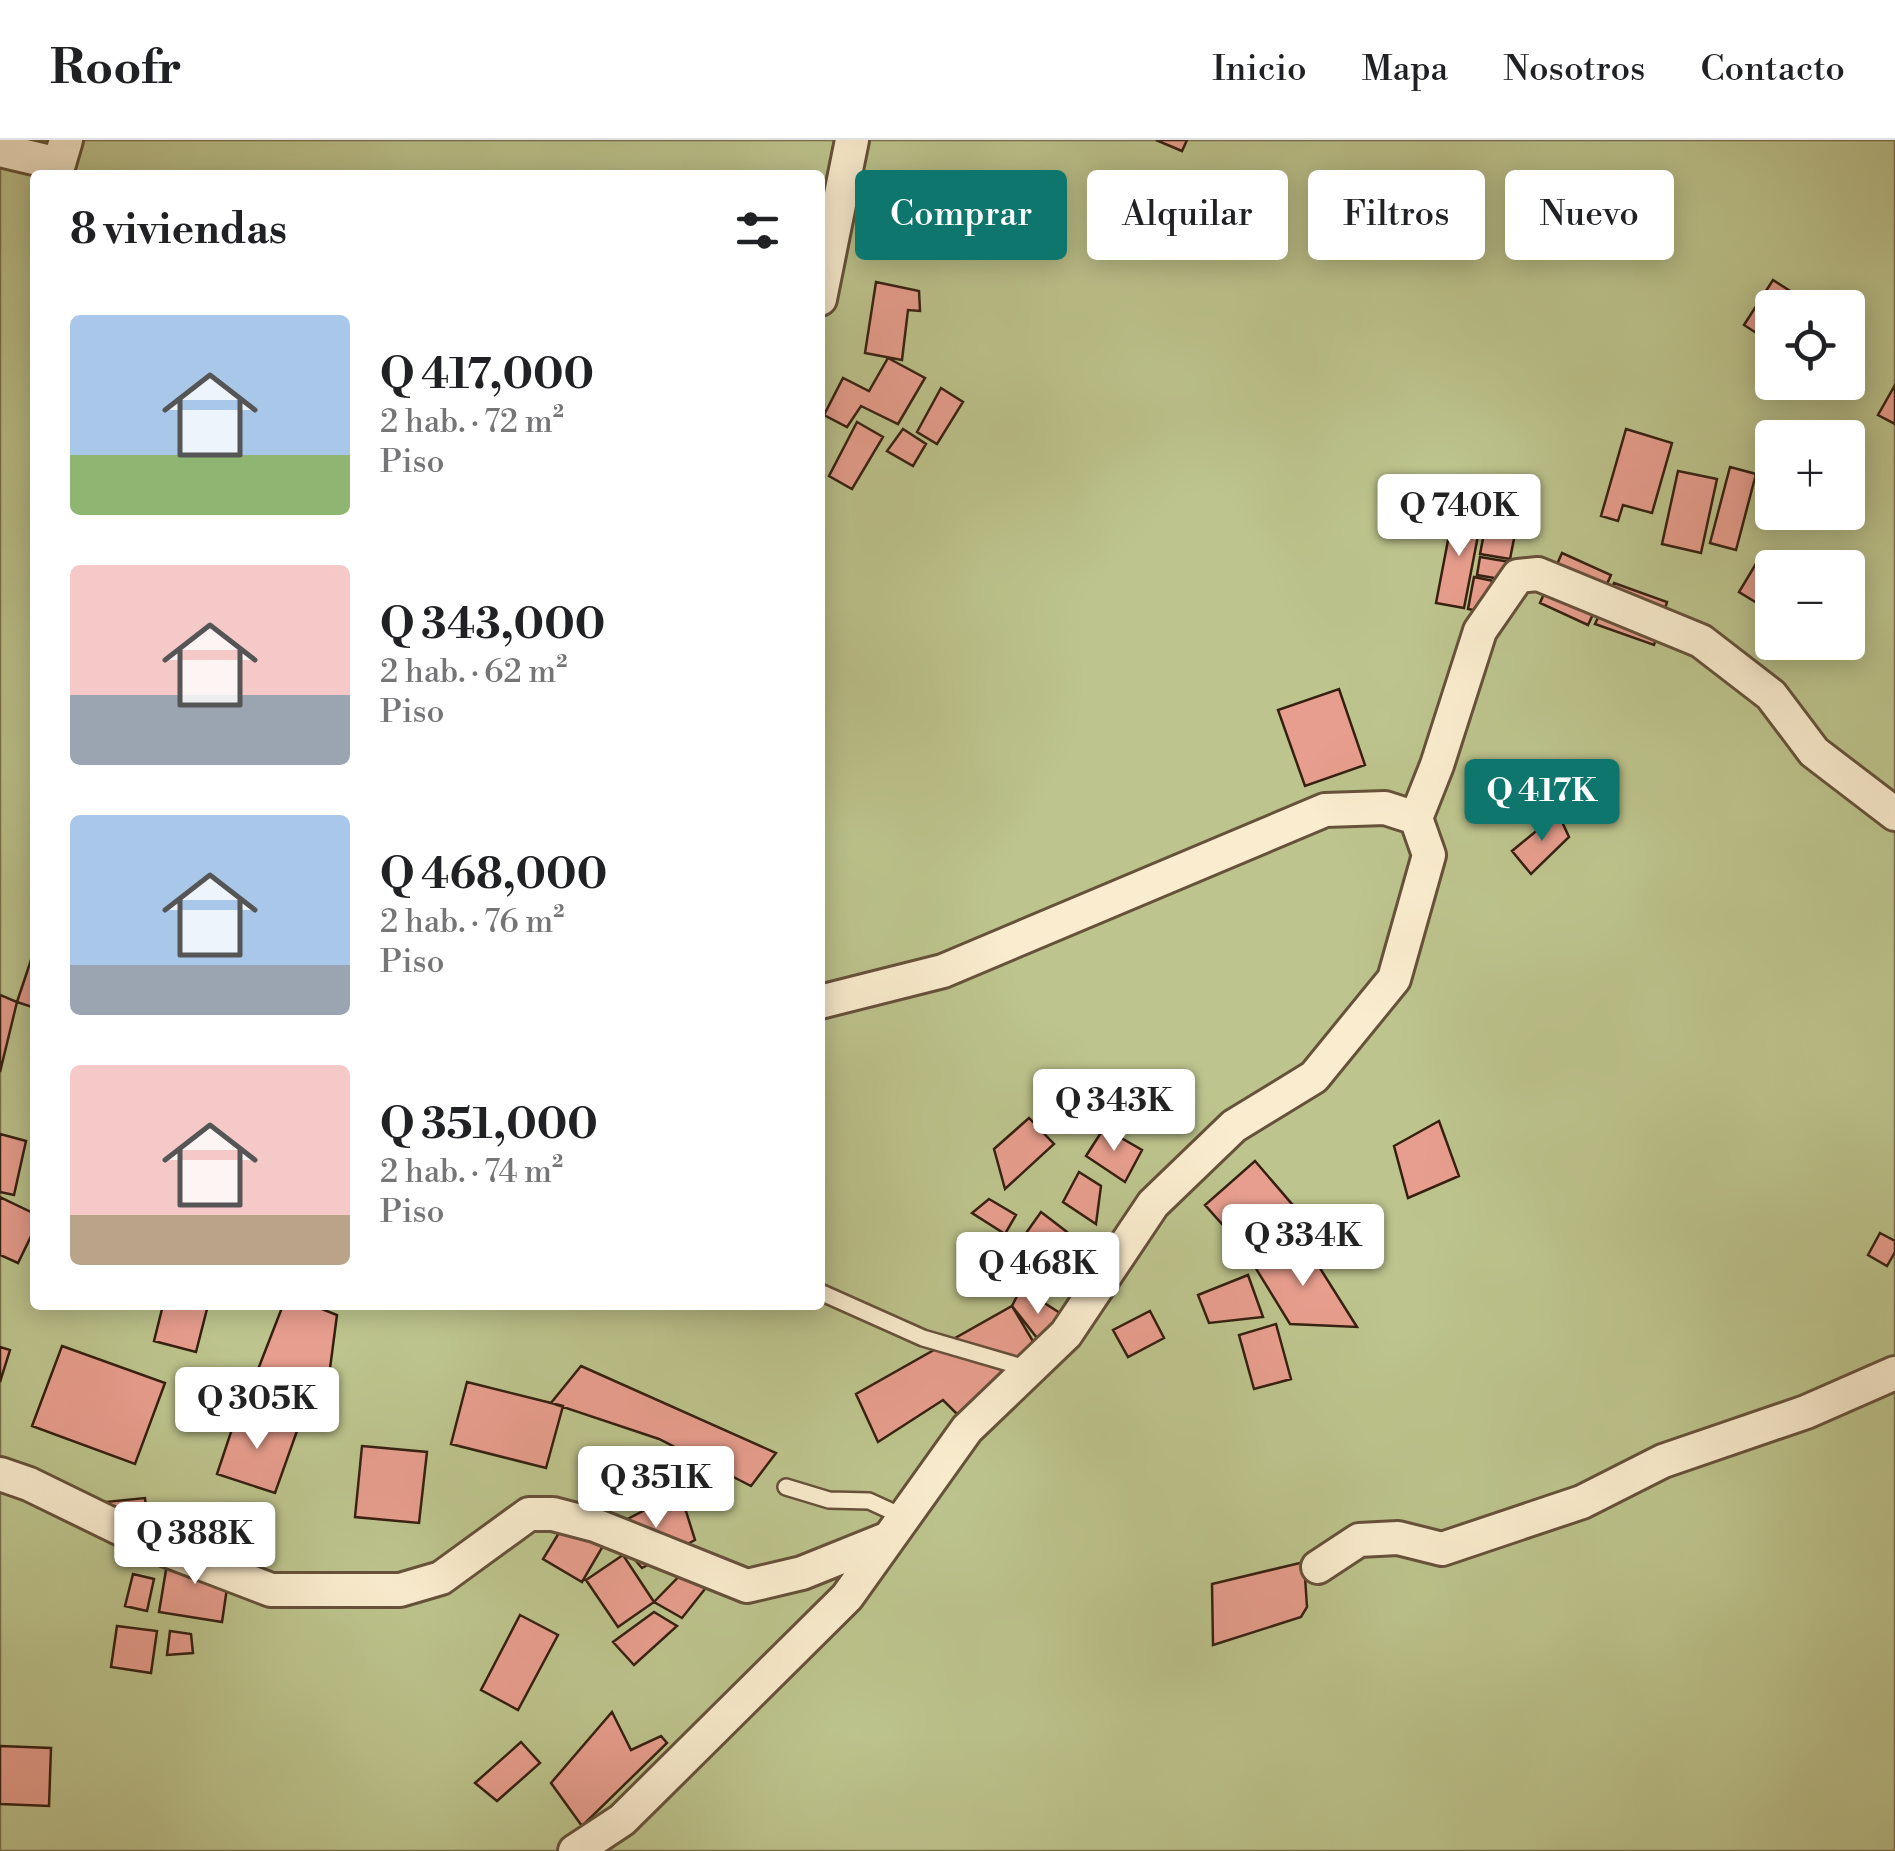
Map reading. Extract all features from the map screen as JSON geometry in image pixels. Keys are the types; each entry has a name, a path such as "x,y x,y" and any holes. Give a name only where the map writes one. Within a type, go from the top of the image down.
{"street":[{"path":"0,150 59,164 66,140"},
{"path":"825,274 852,140"},
{"path":"575,1851 622,1820 846,1597 967,1429 1066,1334 1154,1204 1234,1126 1314,1076 1394,978 1428,855 1416,818 1437,766 1480,631 1518,576 1538,574 1701,641 1771,696 1814,752 1895,814"},
{"path":"825,1001 943,971 1325,810 1386,808 1416,818"},
{"path":"1318,1567 1359,1540 1398,1538 1442,1550 1582,1502 1663,1460 1806,1412 1895,1372"},
{"path":"0,1474 29,1484 156,1546 271,1590 400,1590 441,1578 528,1514 553,1514 594,1525 747,1586 802,1573 897,1527"}],"lane":[{"path":"825,1294 923,1338 1029,1370"},
{"path":"786,1487 829,1500 870,1501 897,1527"}],"green space":[{"path":"0,140 1895,140 1895,1851 0,1851"}],"building":[{"path":"1156,140 1187,140 1182,151"},
{"path":"1773,280 1789,290 1767,290"},
{"path":"876,282 919,291 920,311 908,310 902,360 865,353"},
{"path":"1755,308 1755,332 1744,325"},
{"path":"888,358 925,378 898,424 861,406 847,427 825,416 843,378 869,391"},
{"path":"1895,385 1895,424 1878,415"},
{"path":"941,388 963,402 937,444 917,432"},
{"path":"857,422 883,437 852,489 829,476"},
{"path":"903,429 926,444 913,466 887,451"},
{"path":"1626,429 1672,443 1652,513 1623,505 1618,521 1601,516"},
{"path":"1730,467 1755,474 1736,550 1710,543"},
{"path":"1678,471 1717,479 1701,553 1662,544"},
{"path":"1492,492 1522,498 1510,559 1480,554"},
{"path":"1454,509 1482,515 1464,608 1436,603"},
{"path":"1562,553 1611,575 1588,625 1540,603"},
{"path":"1480,557 1510,562 1506,580 1477,575"},
{"path":"1755,565 1755,602 1739,592"},
{"path":"1474,577 1508,584 1501,615 1468,609"},
{"path":"1614,583 1667,602 1654,645 1595,624"},
{"path":"1339,689 1365,765 1305,786 1278,710"},
{"path":"1558,813 1569,837 1531,874 1512,851"},
{"path":"30,963 30,1006 17,1002"},
{"path":"0,995 17,1002 0,1072"},
{"path":"1108,1086 1150,1106 1139,1127 1098,1106"},
{"path":"1029,1118 1054,1144 1005,1189 994,1149"},
{"path":"1439,1121 1459,1176 1408,1198 1394,1146"},
{"path":"1104,1128 1142,1150 1125,1182 1086,1156"},
{"path":"0,1134 26,1141 14,1195 0,1192"},
{"path":"1255,1161 1297,1210 1248,1253 1205,1205"},
{"path":"1079,1172 1101,1186 1096,1224 1063,1202"},
{"path":"0,1197 30,1212 30,1238 18,1263 0,1255"},
{"path":"989,1199 1016,1215 1005,1234 972,1213"},
{"path":"1041,1212 1067,1232 1041,1300 997,1274"},
{"path":"1880,1233 1895,1241 1895,1252 1887,1266 1868,1255"},
{"path":"1081,1238 1107,1252 1083,1279"},
{"path":"1301,1238 1357,1327 1290,1324 1255,1267"},
{"path":"1248,1275 1263,1317 1209,1323 1198,1295"},
{"path":"1021,1288 1063,1315 1048,1352 1012,1306"},
{"path":"1012,1306 1037,1348 958,1415 943,1400 878,1442 856,1394"},
{"path":"162,1310 207,1310 196,1352 154,1341"},
{"path":"281,1310 324,1310 337,1315 326,1399 257,1372"},
{"path":"1150,1311 1164,1338 1128,1357 1113,1330"},
{"path":"1276,1324 1291,1379 1254,1389 1239,1335"},
{"path":"62,1346 165,1383 135,1464 32,1426"},
{"path":"0,1347 10,1350 0,1382"},
{"path":"581,1366 776,1453 751,1486 659,1439 551,1403"},
{"path":"467,1382 563,1406 546,1468 451,1444"},
{"path":"238,1411 297,1431 275,1493 217,1474"},
{"path":"362,1446 427,1452 419,1523 355,1517"},
{"path":"680,1492 695,1540 642,1568 608,1529"},
{"path":"145,1498 149,1539 110,1543 105,1502"},
{"path":"565,1523 603,1546 582,1582 543,1559"},
{"path":"169,1552 231,1561 222,1622 159,1612"},
{"path":"623,1555 654,1602 618,1627 586,1580"},
{"path":"696,1559 720,1570 682,1618 654,1602"},
{"path":"1304,1562 1307,1607 1301,1617 1213,1645 1212,1584"},
{"path":"133,1574 154,1579 147,1611 125,1606"},
{"path":"654,1612 677,1626 634,1665 613,1642"},
{"path":"520,1615 558,1635 518,1710 481,1690"},
{"path":"117,1626 157,1631 151,1673 111,1667"},
{"path":"170,1631 191,1634 193,1653 167,1655"},
{"path":"612,1712 631,1750 661,1736 667,1743 582,1826 551,1783"},
{"path":"521,1742 540,1763 497,1801 475,1783"},
{"path":"0,1746 51,1748 49,1806 0,1804"}]}
